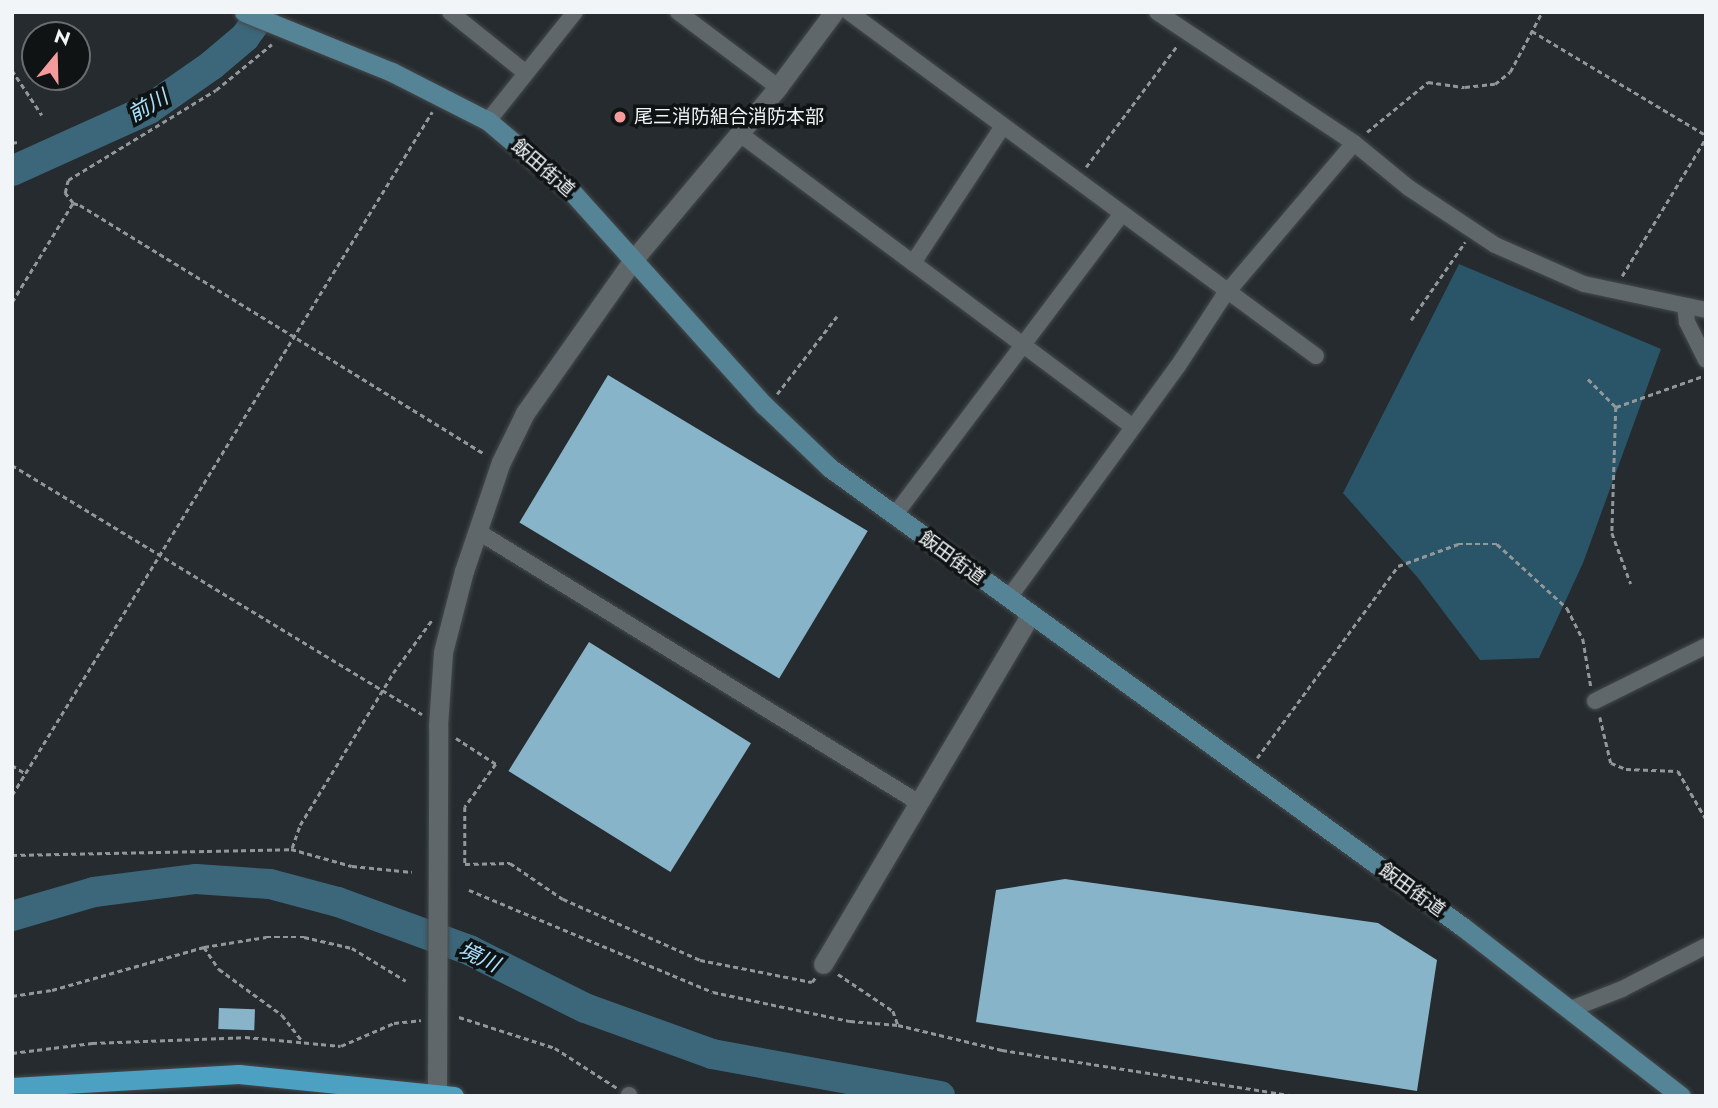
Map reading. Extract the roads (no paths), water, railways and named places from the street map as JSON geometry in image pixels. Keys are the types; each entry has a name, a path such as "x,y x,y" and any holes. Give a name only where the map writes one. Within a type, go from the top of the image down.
{"main road":[{"name":"飯田街道","path":"244,12 442,96 488,121 572,192 764,405 830,468 1247,770 1571,1009 1682,1096"},
{"path":"12,1087 239,1074 443,1095"}],"street":[{"path":"450,12 526,73"},
{"path":"488,121 575,12"},
{"path":"678,12 778,87"},
{"path":"443,1095 438,999 438,726 443,652 477,531 501,462 525,413 632,260 740,134 834,12"},
{"path":"849,12 1230,290 1316,356"},
{"path":"1157,12 1354,143 1409,188 1473,230 1554,274 1614,291 1706,310"},
{"path":"913,263 1003,126"},
{"path":"740,134 1133,427"},
{"path":"1009,599 1230,290 1354,143"},
{"path":"894,516 1122,213"},
{"path":"1685,306 1687,322 1706,359"},
{"path":"477,531 916,801"},
{"path":"823,964 916,801 1030,615"},
{"path":"1595,701 1706,646"},
{"path":"1571,1009 1622,989 1706,946"}],"waterway":[{"name":"前川","path":"12,171 149,109 212,65 245,37 263,12"},
{"name":"境川","path":"12,916 94,892 196,879 270,884 338,902 469,950 585,1008 712,1054 940,1096"}],"place":[{"name":"尾三消防組合消防本部","path":"620,117"}]}
